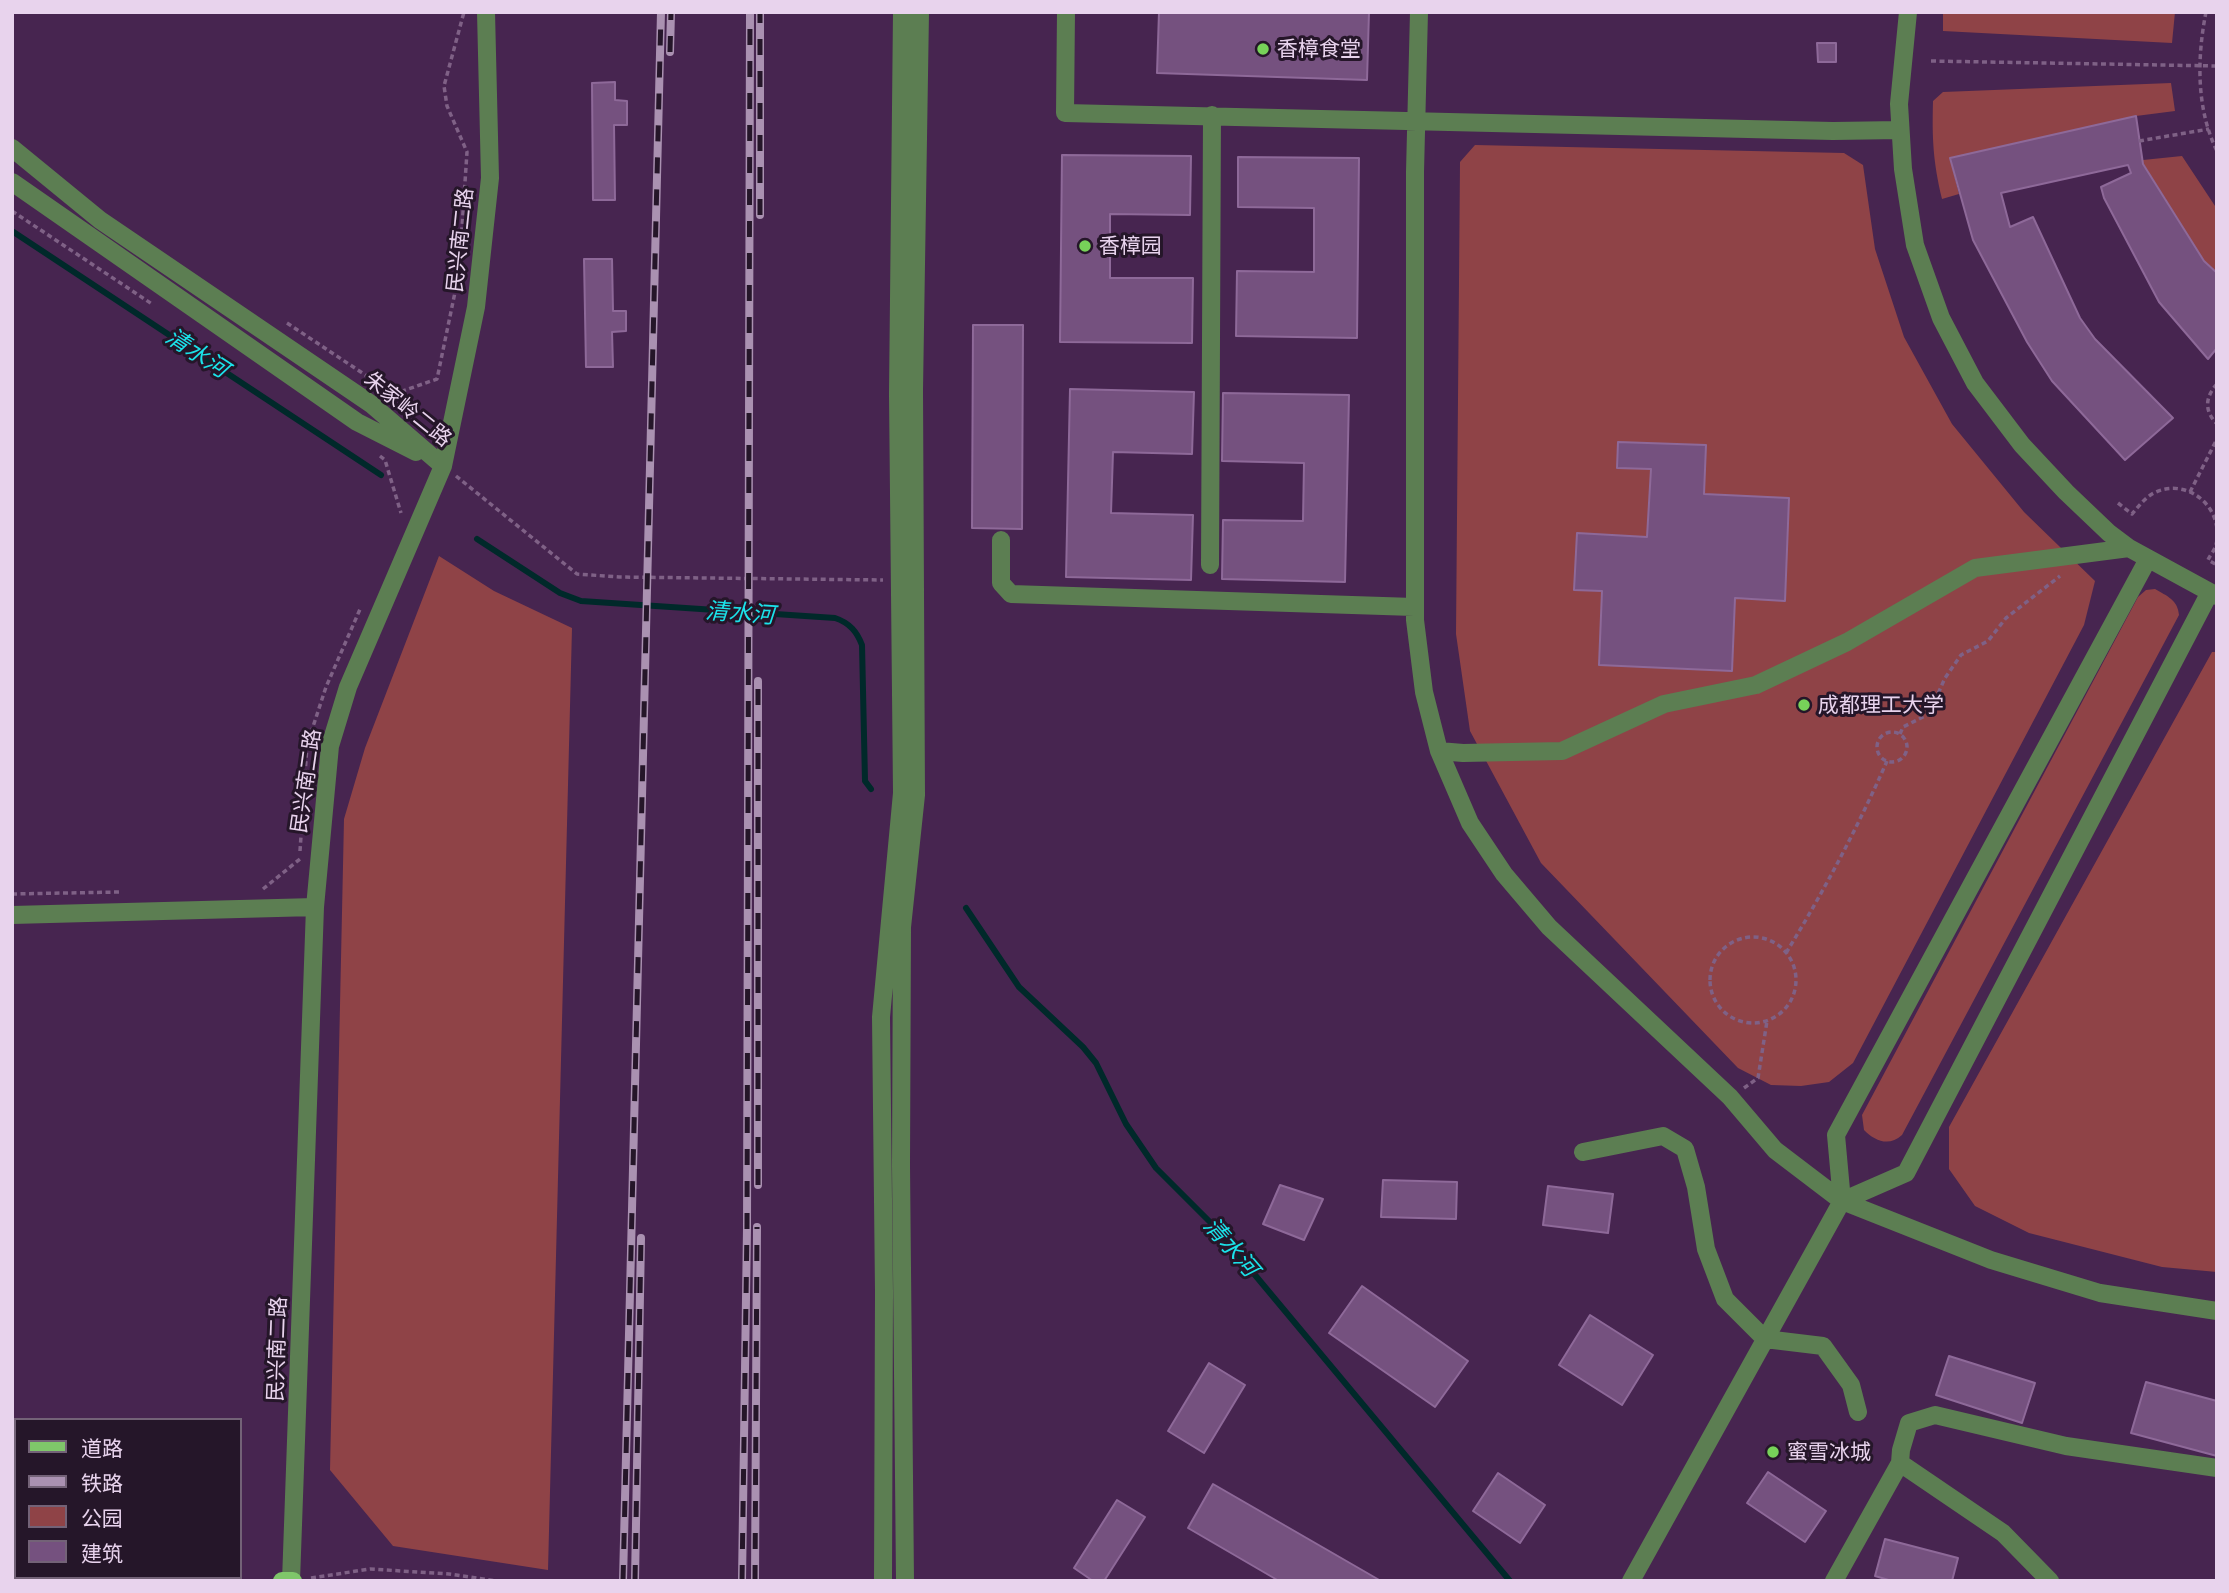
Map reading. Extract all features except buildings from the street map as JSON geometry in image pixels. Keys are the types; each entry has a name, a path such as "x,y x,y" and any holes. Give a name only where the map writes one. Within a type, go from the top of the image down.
{"main road":[{"path":"282,1581 292,1581"}],"street":[{"name":"民兴南二路","path":"292,1581 315,907 330,746 348,687 443,466 476,307 490,178 486,12"},
{"path":"883,1581 881,1017 902,793 898,580 902,12"},
{"path":"905,1581 902,927 916,794 914,390 920,12"},
{"path":"1066,12 1065,113 1417,119 1833,131 1900,130"},
{"path":"1419,12 1415,607 1424,692 1439,751 1470,823 1504,874 1549,927 1730,1097 1775,1150 1842,1201 1991,1260 2100,1293 2217,1311"},
{"path":"1842,1201 1906,1173 2213,594 2129,548 2109,533 2022,445 1975,383 1941,318 1915,246 1903,169 1899,104 1908,12"},
{"path":"1210,565 1213,115"},
{"path":"12,148 100,220"},
{"path":"12,176 100,220"},
{"path":"12,182 89,237"},
{"path":"12,193 89,237"},
{"name":"朱家岭二路","path":"100,220 371,404 443,466"},
{"name":"朱家岭二路","path":"89,237 357,422 443,466"},
{"path":"1001,540 1001,583 1011,594 1415,607"},
{"path":"1439,751 1562,751 1664,704 1756,685 1847,642 1975,568 2129,548"},
{"path":"1631,1581 1842,1201 1836,1135 2148,559"},
{"path":"12,915 315,907"},
{"path":"1583,1152 1663,1136 1685,1149 1696,1187 1706,1249 1725,1299 1765,1339 1823,1346 1850,1385 1858,1412"},
{"path":"1842,1578 1900,1464 1909,1423 1935,1415 2066,1446 2217,1468"},
{"path":"1900,1464 2003,1533 2050,1581"}],"path":[{"path":"394,394 437,379 459,273 467,152 447,106 444,86 464,12"},
{"path":"2206,12 2199,64 2202,101 2217,151"},
{"path":"1931,61 2217,66"},
{"path":"2139,141 2209,129"},
{"path":"12,211 163,311"},
{"path":"281,319 394,394 398,400"},
{"path":"2217,384 2207,399 2210,416 2217,424"},
{"path":"2190,492 2217,439"},
{"path":"378,454 385,460 402,511 397,523"},
{"path":"443,466 577,574 619,577 898,580"},
{"path":"2118,503 2132,514 2151,495 2171,487 2190,492 2206,502 2216,519 2216,546 2208,559 2217,565"},
{"path":"1900,734 1903,727 1929,714 1945,678 1961,655 1988,641 2006,618 2064,574"},
{"path":"250,889 264,889 299,860 307,745 326,687 364,599"},
{"path":"1886,733 1900,734 1908,746 1905,755 1899,761 1887,761 1877,751 1878,741 1886,733"},
{"path":"1786,953 1870,800 1887,761"},
{"path":"12,894 124,892"},
{"path":"1748,937 1763,938 1776,943 1793,965 1796,978 1794,992 1779,1014 1767,1021 1738,1021 1716,1003 1710,989 1714,961 1722,949 1734,941 1748,937"},
{"path":"1730,1097 1758,1079 1767,1021"},
{"path":"292,1581 370,1569 449,1574 496,1581"}],"green space":[{"path":"1943,12 2175,12 2172,43 1943,31"},
{"path":"2171,83 2175,111 2136,116 1950,158 1959,194 1942,199 1935,161 1933,101 1943,92"},
{"path":"1475,145 1844,153 1863,165 1875,249 1904,337 1952,424 2024,512 2095,581 2084,625 1853,1063 1829,1082 1801,1086 1771,1085 1738,1068 1541,863 1470,731 1456,634 1460,162"},
{"path":"2182,156 2217,209 2217,273 2204,261 2143,163 2143,160"},
{"path":"439,556 494,591 572,628 548,1570 393,1546 330,1470 344,819 365,748"},
{"path":"2155,589 2174,602 2179,615 1902,1135 1887,1142 1877,1140 1864,1130 1862,1115 2138,597 2146,590"},
{"path":"2212,652 2217,652 2217,1272 2162,1267 2029,1233 1975,1206 1949,1169 1949,1127"}],"waterway":[{"name":"清水河","path":"12,231 381,475"},
{"name":"清水河","path":"477,539 560,593 581,601 835,618 845,622 862,645 865,781 871,789"},
{"name":"清水河","path":"966,908 1019,987 1083,1047 1096,1063 1126,1124 1156,1168 1215,1227 1510,1581"}],"railway":[{"path":"623,1581 661,12"},
{"path":"670,52 671,12"},
{"path":"742,1581 747,1228 750,12"},
{"path":"760,12 760,215"},
{"path":"758,681 758,1185"},
{"path":"755,1581 757,1227"},
{"path":"635,1581 641,1238"}],"place":[{"name":"香樟食堂","path":"1263,49"},
{"name":"香樟园","path":"1085,246"},
{"name":"成都理工大学","path":"1804,705"},
{"name":"蜜雪冰城","path":"1773,1452"}]}
